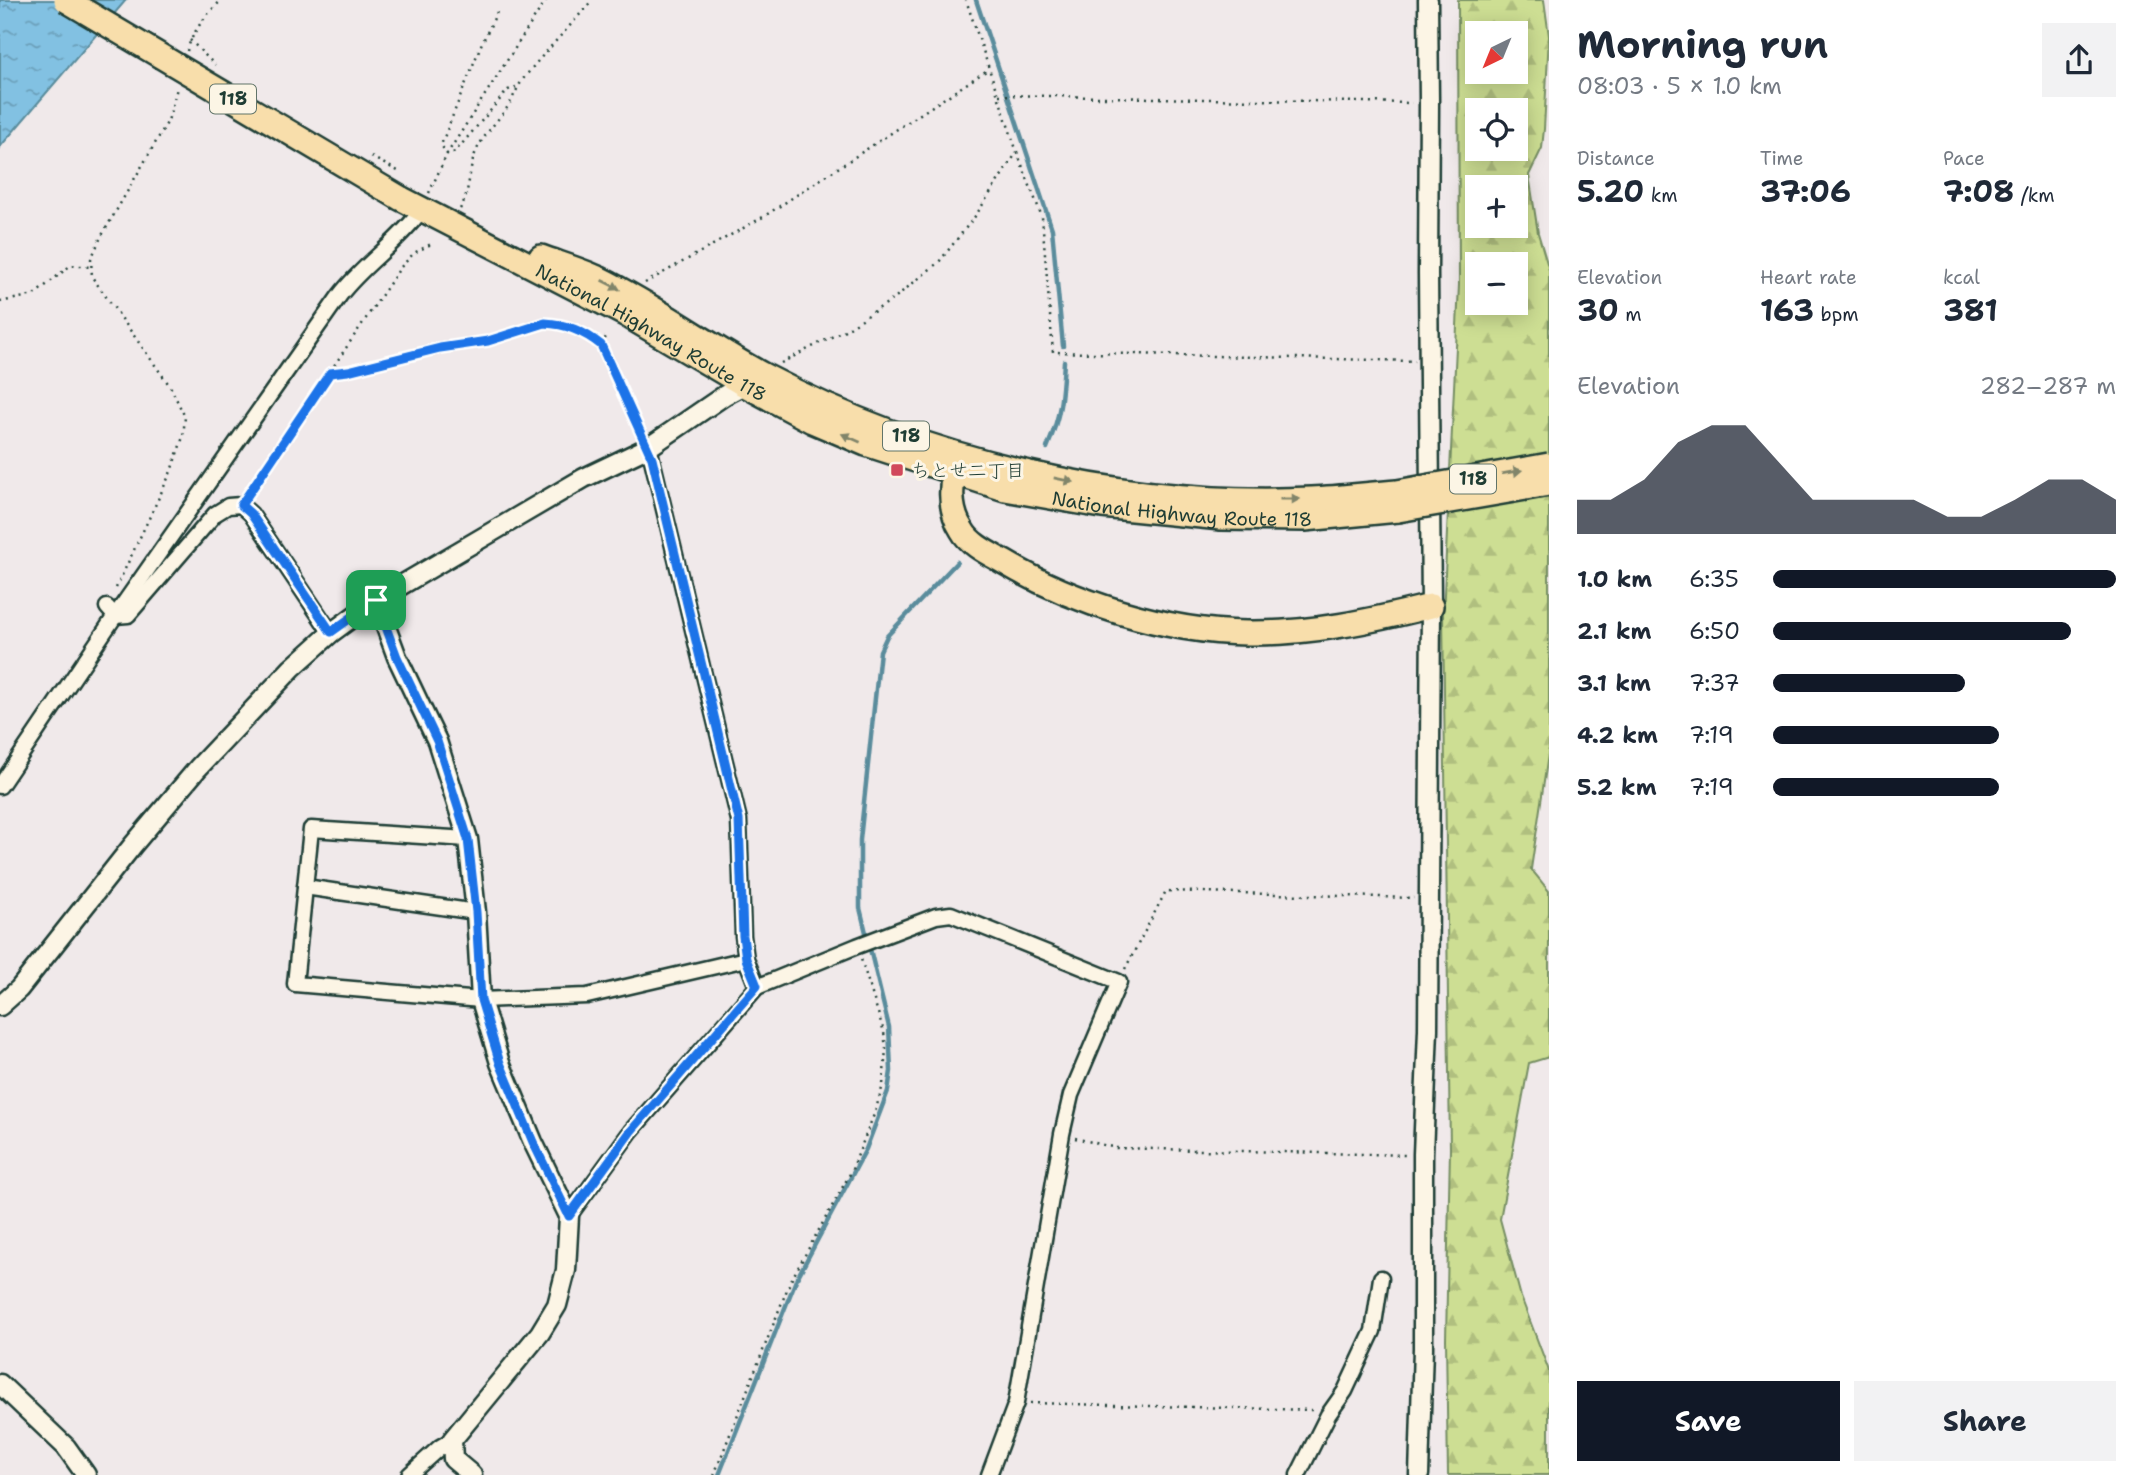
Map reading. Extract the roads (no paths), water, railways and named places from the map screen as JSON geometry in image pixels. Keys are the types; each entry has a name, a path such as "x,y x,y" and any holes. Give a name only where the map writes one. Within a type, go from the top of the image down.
{"highway":[{"name":"National Highway Route 118","path":"66,0 400,198 418,213 456,220 598,278 691,330 753,380 865,422 1005,488 1154,513 1221,518 1305,519 1397,501 1549,465"},
{"path":"956,463 951,488 955,513 962,531 986,552 1040,583 1160,623 1199,631 1291,631 1367,622 1431,606"},
{"name":"National Highway Route 118","path":"1397,501 1549,484"}],"street":[{"path":"1419,1475 1423,1348 1423,1154 1428,1029 1431,606 1427,0"},
{"path":"0,786 111,612 340,295 352,279 405,230 418,213"},
{"path":"0,1006 19,989 198,768 292,668 331,632 376,600 584,478 649,447 753,380"},
{"path":"649,447 739,820 741,912 746,959 757,986"},
{"path":"111,612 128,615 215,514 228,506 241,505 251,514 331,632"},
{"path":"376,600 397,657 437,741 468,839 481,1000 500,1063 533,1142 569,1216 566,1270 557,1305 540,1333 452,1440 440,1447 409,1475"},
{"path":"468,839 311,829 295,984 481,1000 587,996 746,959"},
{"path":"305,887 476,912"},
{"path":"569,1216 631,1131 757,986 863,943 936,916 951,914 1119,982 1071,1095 1016,1403 989,1475"},
{"path":"1298,1475 1328,1415 1345,1391 1373,1331 1381,1278"},
{"path":"0,1384 66,1447 86,1475"},
{"path":"452,1440 453,1459 472,1475"}],"water":[{"path":"0,0 126,0 0,147"}],"waterway":[{"path":"976,0 1052,229 1063,346"},
{"path":"1047,448 1060,406 1064,361"},
{"path":"719,1475 796,1280 866,1149 888,1091 891,1071 889,1027 860,908 860,840 880,651 887,636 957,562"}],"place":[{"name":"ちとせ二丁目","path":"897,470"}]}
